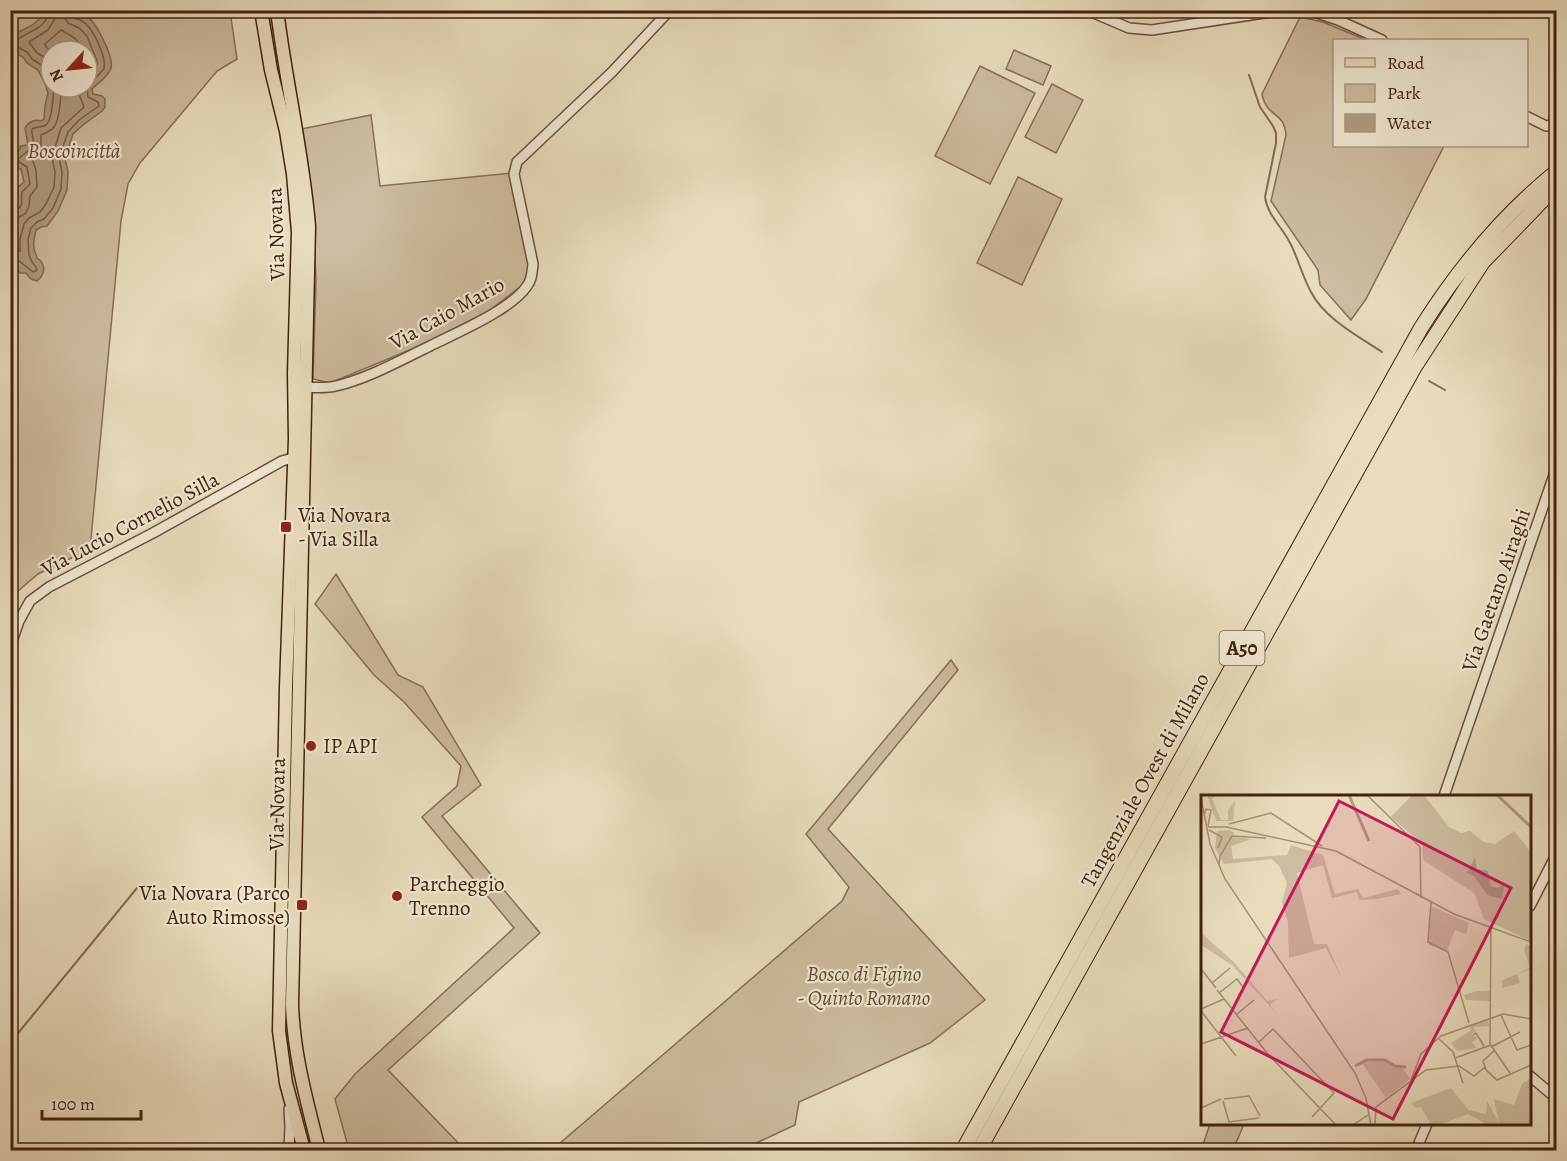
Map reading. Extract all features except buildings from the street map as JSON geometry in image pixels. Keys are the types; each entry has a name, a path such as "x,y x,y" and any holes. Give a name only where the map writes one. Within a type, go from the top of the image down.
{"highway":[{"name":"Tangenziale Ovest di Milano","path":"963,1150 1421,328 1479,248 1526,199 1557,172"},
{"name":"Tangenziale Ovest di Milano","path":"979,1150 1414,368 1484,262 1543,200 1557,189"}],"main road":[{"name":"Via Novara","path":"261,10 286,131 297,208 300,387 292,1005 299,1072 320,1150"},
{"name":"Via Novara","path":"277,10 309,218 300,387"},
{"name":"Via Novara","path":"299,457 286,687 279,1020 286,1083 304,1150"}],"street":[{"name":"Via Caio Mario","path":"300,387 334,387 368,376 495,313 516,298 531,279 533,264 514,174 517,162 612,72 670,10"},
{"path":"1087,10 1129,28 1152,30 1284,10"},
{"path":"1308,10 1338,20 1380,39"},
{"path":"1528,117 1546,126 1557,124"},
{"name":"Via Lucio Cornelio Silla","path":"10,647 19,621 30,601 48,587 153,533 282,461 299,457"},
{"name":"Via Gaetano Airaghi","path":"1444,795 1557,469"},
{"path":"1531,904 1557,855"},
{"path":"1531,1077 1557,1098"},
{"name":"Via Novara","path":"286,1083 290,1126 289,1150"},
{"path":"1416,1150 1424,1125"}],"green space":[{"name":"Boscoincittà","path":"10,11 230,11 237,59 217,71 140,163 128,184 121,221 90,549 38,574 11,597"},
{"path":"1300,17 1323,22 1364,39 1333,39 1333,147 1443,147 1366,299 1351,320 1320,285 1318,270 1271,201 1286,135 1285,127 1264,102 1262,94"},
{"path":"1014,50 1051,66 1043,85 1006,69"},
{"path":"980,66 1035,93 990,184 935,156"},
{"path":"1052,84 1083,100 1056,153 1025,137"},
{"path":"371,115 380,186 512,173 530,268 528,281 487,312 424,344 330,383 313,379 316,280 313,214 301,129"},
{"path":"1018,177 1062,199 1022,285 977,263"},
{"path":"336,574 398,675 423,687 481,785 442,816 540,933 388,1070 465,1150 349,1150 335,1099 355,1074 514,928 422,817 457,786 461,766 404,702 374,675 315,604"},
{"name":"Bosco di Figino - Quinto Romano","path":"951,660 958,670 828,829 985,1000 930,1043 799,1102 795,1125 746,1150 552,1150 842,901 849,887 806,834"},
{"path":"1210,1125 1244,1125 1233,1150 1201,1150"}],"water":[{"path":"52,11 67,11 85,15 89,19 99,32 110,56 111,68 99,83 99,39 39,39 39,72 23,57 11,51 10,38 35,23 43,14"},
{"path":"99,95 105,99 105,107 102,111 73,134 65,159 68,171 67,190 58,211 47,226 36,230 34,249 44,268 37,281 31,279 26,273 20,273 16,266 11,267 11,200 14,205 16,202 14,197 11,198 11,194 15,194 16,189 24,182 21,169 11,170 11,150 18,151 20,146 28,145 25,128 32,121 44,119 47,99 99,99"}],"waterway":[{"path":"1249,75 1260,107 1276,133 1265,197 1268,209 1289,241 1308,286 1324,310 1342,326 1382,352"},
{"path":"1429,381 1445,390"},
{"path":"10,1043 137,888"}],"place":[{"name":"Via Novara - Via Silla","path":"286,527"},
{"name":"IP API","path":"311,746"},
{"name":"Parcheggio Trenno","path":"397,896"},
{"name":"Via Novara (Parco Auto Rimosse)","path":"302,905"}]}
